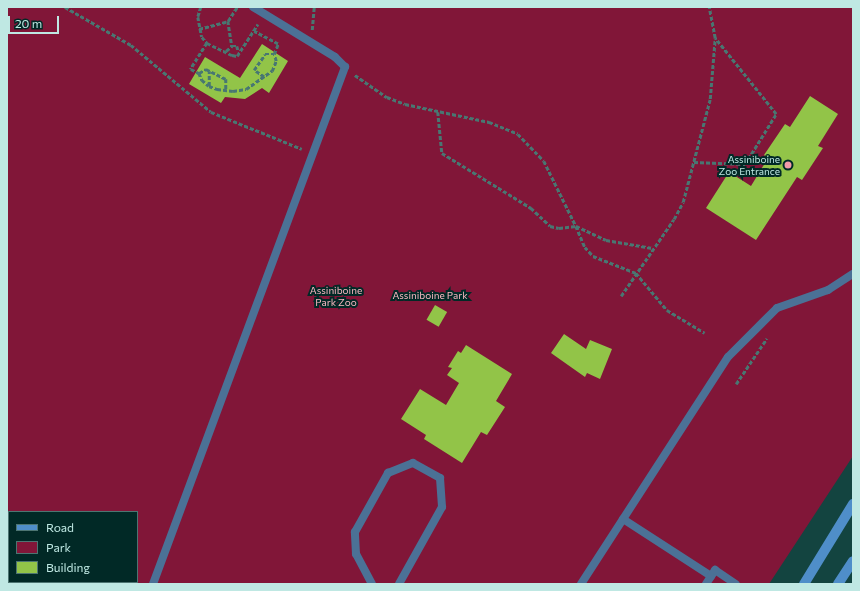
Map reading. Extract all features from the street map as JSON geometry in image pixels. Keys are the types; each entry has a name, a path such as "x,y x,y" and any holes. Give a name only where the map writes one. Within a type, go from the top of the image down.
{"main road":[{"path":"804,584 853,504"},
{"path":"838,584 853,562"}],"lane":[{"path":"154,584 249,330 311,153 345,67 335,57 253,7"},
{"path":"581,584 728,357 777,308 828,290 853,274"},
{"path":"372,584 356,554 355,532 388,473 413,464 440,478 442,507 399,584"},
{"path":"623,519 713,573 736,584"},
{"path":"706,584 713,573"}],"path":[{"path":"65,7 132,44 211,112 268,133 311,153"},
{"path":"201,7 198,17 199,29 207,43 237,56 237,46 232,46"},
{"path":"232,46 228,21 237,7"},
{"path":"308,41 314,24 314,7"},
{"path":"622,296 652,248 674,219 683,202 710,99 715,38 709,7"},
{"path":"238,50 246,45 254,31 261,12"},
{"path":"199,29 228,21"},
{"path":"200,73 202,80 209,86 226,90 246,88 272,71 276,61 274,54 278,44 254,31"},
{"path":"694,162 744,164 776,114 715,38"},
{"path":"200,73 191,69 207,43"},
{"path":"226,51 232,46"},
{"path":"264,77 254,70 265,54 274,54"},
{"path":"345,67 387,97 438,112 489,122 518,134 544,161 585,247 593,256 636,273 667,310 705,333"},
{"path":"200,73 206,69 226,78 226,90"},
{"path":"209,71 209,86"},
{"path":"438,112 442,153 531,208 550,226 559,228 576,226 606,240 652,248"},
{"path":"736,384 769,334"}],"green space":[{"name":"Assiniboine Park","path":"7,7 853,7 853,456 769,584 7,584"}],"building":[{"path":"262,44 288,61 269,93 262,88 245,99 225,97 221,103 189,84 205,57 240,78"},
{"name":"Assiniboine Zoo Entrance","path":"810,96 838,114 818,146 823,148 802,180 797,177 756,240 706,208 729,172 751,186 768,158 764,155 785,124 790,127"},
{"path":"435,305 447,312 439,327 426,320"},
{"path":"564,334 586,349 590,340 612,349 600,379 587,373 585,377 551,353"},
{"path":"466,345 512,374 496,401 505,407 487,435 481,432 462,463 424,439 426,435 401,419 420,389 446,405 459,383 447,375 452,368 448,367 458,351 461,353"}],"place":[{"name":"Assiniboine Zoo Entrance","path":"788,165"}],"park label":[{"name":"Assiniboine Park Zoo","path":"336,296"}]}
